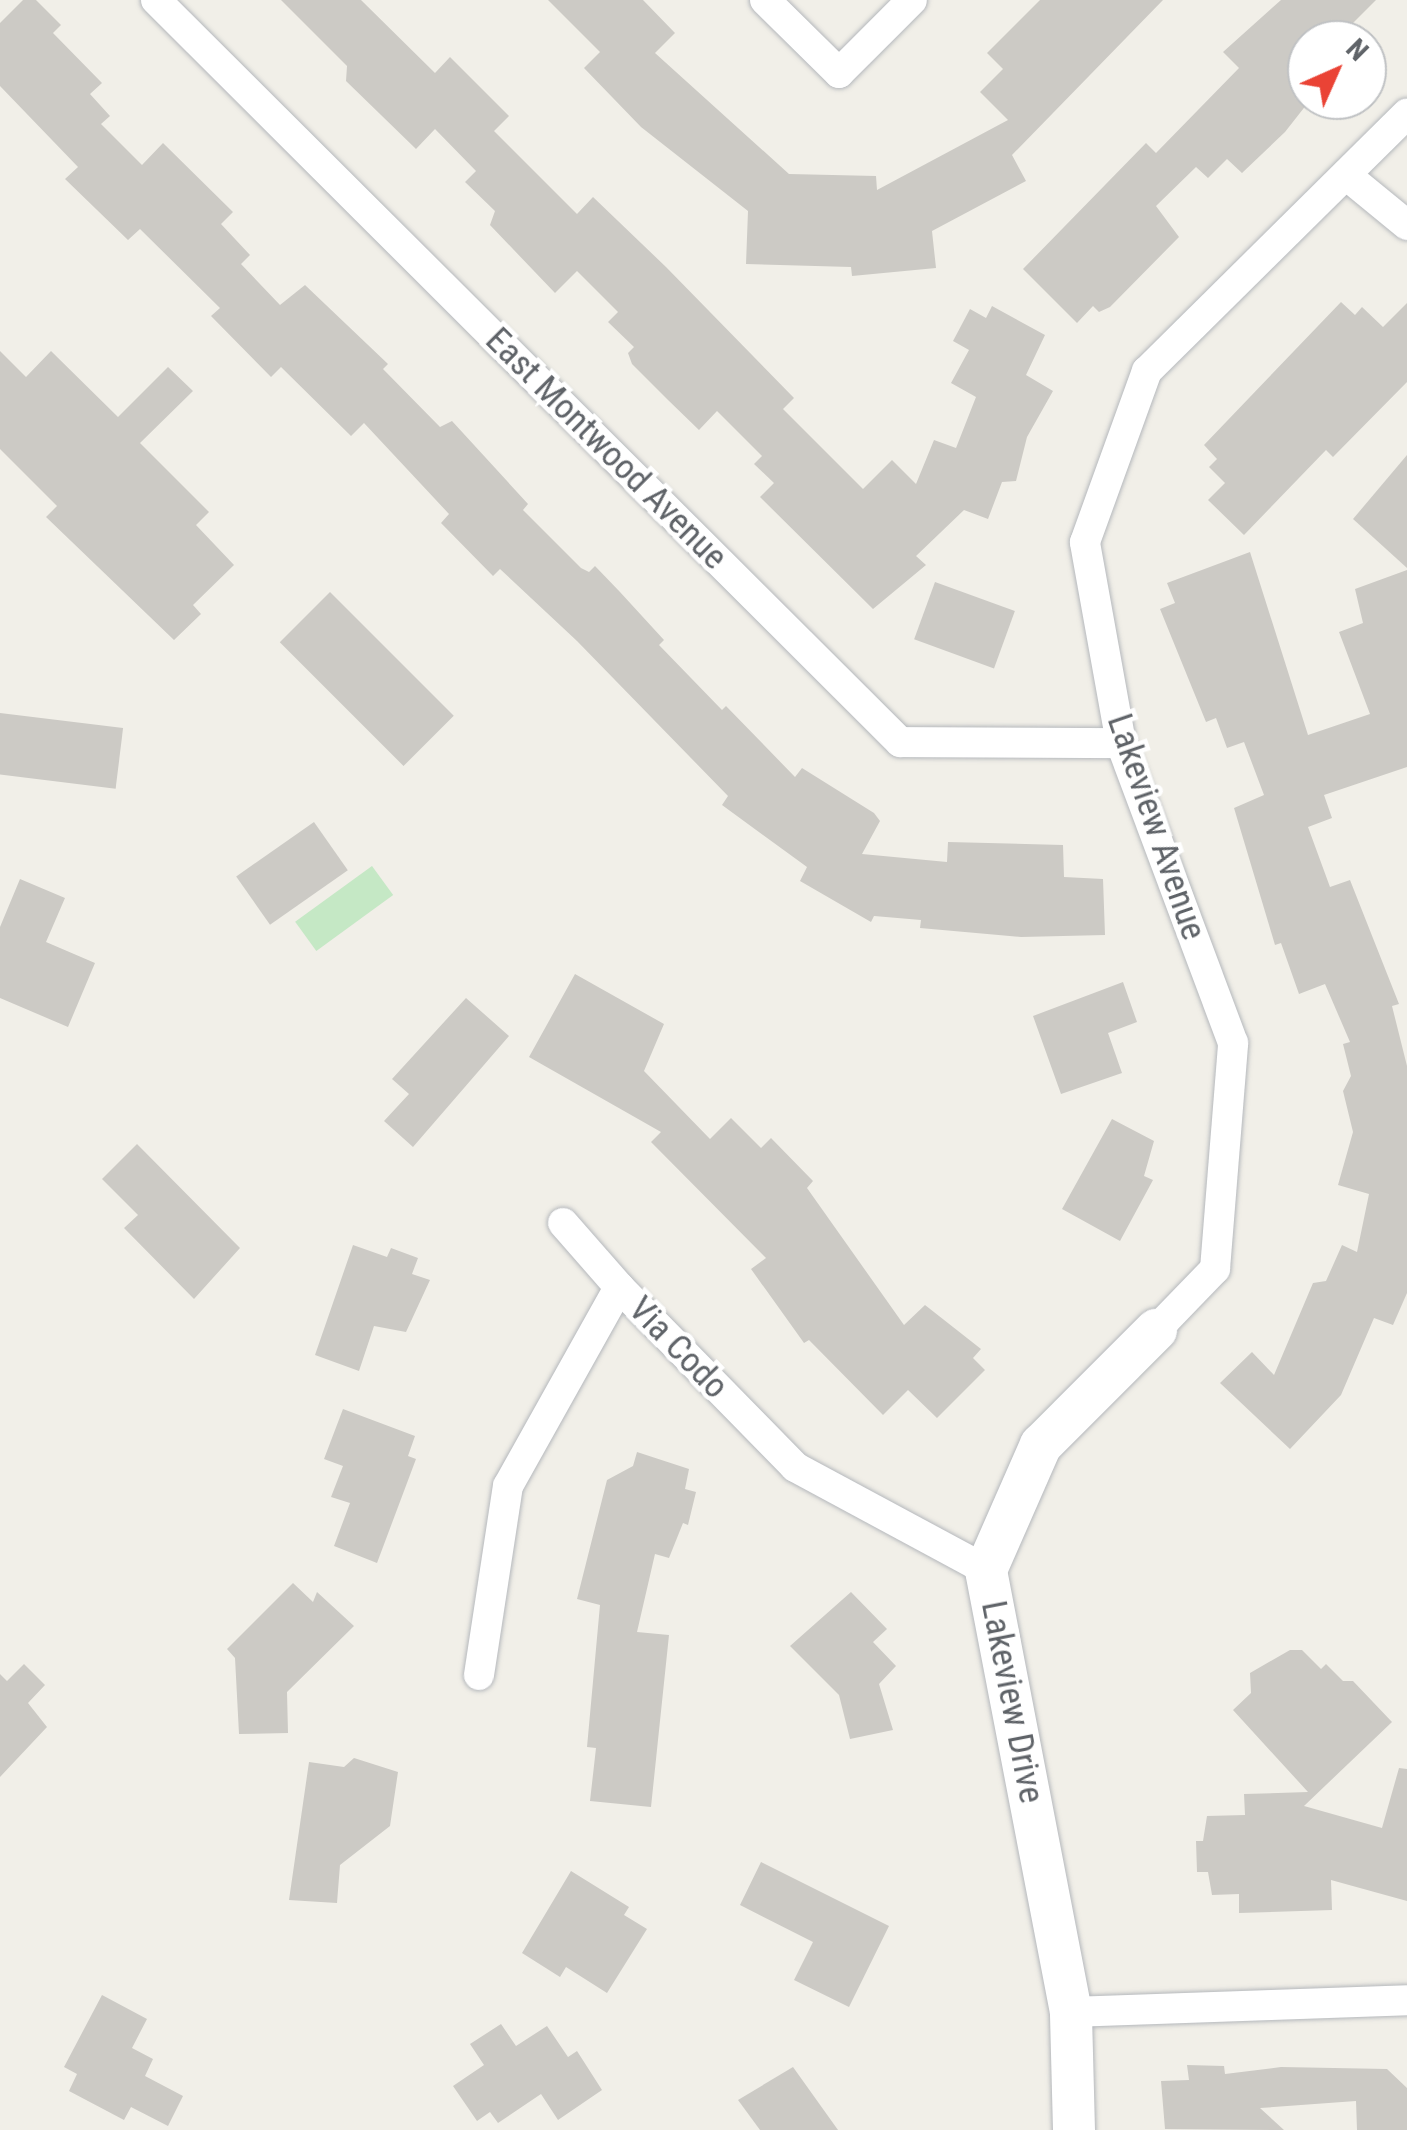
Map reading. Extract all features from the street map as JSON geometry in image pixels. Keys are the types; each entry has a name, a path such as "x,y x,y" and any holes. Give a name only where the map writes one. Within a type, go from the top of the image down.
{"street":[{"name":"East Montwood Avenue","path":"156,0 900,742 1121,743"},
{"path":"765,0 840,73 912,0"},
{"name":"Lakeview Avenue","path":"1156,1330 1214,1269 1233,1044 1121,743 1085,542 1147,371 1407,114"},
{"path":"1346,175 1407,225"},
{"path":"563,1223 618,1287"},
{"name":"Via Codo","path":"479,1674 508,1486 618,1287 795,1466 986,1570"},
{"name":"Lakeview Drive","path":"1074,2130 1071,2012 986,1570 1041,1446 1156,1330"},
{"path":"1071,2012 1407,2000"}],"green space":[{"path":"372,866 393,895 316,951 295,922"}],"building":[{"path":"23,0 36,0 61,25 53,33 102,83 90,94 110,116 101,124 142,165 163,143 233,212 221,224 250,255 241,264 280,305 305,285 388,364 383,369 440,427 452,421 528,504 523,510 581,568 589,572 595,566 664,640 659,645 722,710 726,706 795,777 802,768 874,813 880,821 862,854 947,862 948,842 1063,845 1064,877 1103,879 1105,935 1021,937 920,928 921,920 874,916 871,922 800,881 807,867 722,805 728,796 577,641 500,569 493,576 441,523 449,514 364,423 351,436 281,367 271,377 211,316 220,308 140,229 128,240 65,179 78,167 0,86 0,23"},
{"path":"281,0 361,0 435,73 450,57 509,116 494,131 577,214 593,197 666,267 794,398 783,409 863,489 892,460 916,484 934,440 956,448 976,397 951,383 969,350 953,341 970,309 986,318 992,306 1045,335 1026,375 1053,391 1027,437 1016,481 1002,482 988,519 964,510 916,556 926,565 873,609 760,497 774,483 754,464 762,456 717,411 699,430 632,364 628,353 634,347 608,322 618,312 577,271 555,293 490,225 495,211 465,182 476,171 435,129 416,149 346,81 347,66"},
{"path":"548,0 643,0 675,33 655,53 789,174 876,176 877,190 1008,120 980,92 1003,69 987,53 1040,0 1163,0 1012,155 1026,181 932,231 936,268 852,276 851,267 746,264 748,211 641,127 584,68 600,52"},
{"path":"1281,0 1376,0 1356,20 1287,20 1287,120 1294,120 1242,173 1227,159 1208,178 1196,167 1156,206 1179,237 1110,307 1099,312 1093,306 1077,323 1023,269 1146,143 1156,153 1239,68 1223,52"},
{"path":"1341,302 1355,315 1362,307 1383,327 1407,303 1407,382 1333,457 1326,450 1244,535 1208,500 1225,483 1209,467 1217,459 1204,445"},
{"path":"0,351 26,377 51,351 118,417 168,367 193,391 140,443 209,512 196,525 234,565 193,605 201,614 174,640 46,517 57,506 0,449"},
{"path":"1407,455 1407,568 1353,519"},
{"path":"1250,552 1308,735 1370,714 1339,632 1363,623 1355,589 1407,570 1407,767 1324,795 1332,818 1308,827 1330,887 1350,880 1399,1004 1392,1006 1407,1066 1407,1293 1393,1325 1374,1318 1341,1395 1290,1449 1220,1383 1252,1352 1274,1375 1313,1283 1326,1281 1342,1245 1357,1252 1369,1194 1338,1185 1353,1132 1343,1091 1351,1076 1343,1044 1350,1042 1325,984 1299,994 1281,943 1275,945 1234,808 1264,795 1244,742 1227,748 1216,718 1206,722 1160,609 1175,603 1167,583"},
{"path":"935,582 1015,611 994,668 914,639"},
{"path":"330,592 454,716 404,766 280,642"},
{"path":"0,713 123,728 116,789 0,774"},
{"path":"314,822 348,870 270,925 236,876"},
{"path":"20,879 65,898 46,942 95,963 68,1027 0,998 0,927"},
{"path":"575,974 664,1024 644,1071 710,1139 731,1118 761,1148 771,1138 813,1181 807,1188 904,1325 925,1305 981,1349 973,1358 985,1370 937,1418 908,1390 883,1415 809,1340 804,1343 751,1269 766,1258 651,1142 661,1132 529,1057"},
{"path":"1123,982 1137,1022 1108,1033 1122,1073 1061,1094 1033,1016"},
{"path":"466,998 509,1036 413,1147 384,1121 409,1094 392,1079"},
{"path":"1112,1119 1154,1141 1144,1176 1153,1180 1120,1241 1062,1209"},
{"path":"137,1144 240,1248 194,1299 124,1228 138,1215 102,1179"},
{"path":"353,1245 387,1257 391,1248 418,1258 412,1274 430,1280 406,1332 374,1326 359,1371 315,1355"},
{"path":"343,1409 415,1436 408,1456 416,1459 377,1563 334,1546 350,1503 331,1497 343,1466 324,1459"},
{"path":"637,1452 689,1469 685,1489 696,1492 688,1525 683,1523 669,1558 655,1554 637,1632 669,1635 651,1807 590,1801 596,1748 587,1747 600,1605 577,1599 607,1480 633,1466"},
{"path":"293,1583 313,1602 317,1592 354,1626 287,1692 288,1733 239,1734 235,1658 227,1649"},
{"path":"851,1592 887,1629 873,1642 896,1666 879,1684 893,1730 850,1739 839,1695 790,1646"},
{"path":"1290,1650 1302,1650 1321,1669 1326,1664 1343,1681 1353,1681 1392,1722 1304,1806 1382,1828 1399,1768 1407,1769 1407,1901 1331,1880 1332,1910 1239,1913 1239,1894 1212,1895 1208,1872 1197,1872 1196,1841 1203,1841 1207,1816 1245,1815 1244,1794 1308,1792 1233,1710 1251,1693 1250,1673"},
{"path":"24,1664 45,1685 28,1703 47,1727 0,1777 0,1674 7,1681"},
{"path":"354,1758 398,1772 390,1826 340,1865 337,1903 289,1900 309,1762 344,1767"},
{"path":"761,1862 889,1926 849,2007 794,1980 813,1942 740,1905"},
{"path":"571,1871 629,1907 624,1915 647,1929 607,1993 566,1967 560,1977 522,1953"},
{"path":"102,1995 147,2019 132,2048 153,2059 145,2076 183,2096 168,2126 131,2107 124,2120 69,2091 77,2074 64,2067"},
{"path":"501,2024 516,2046 547,2026 568,2057 577,2051 602,2090 558,2120 541,2094 498,2123 490,2112 477,2121 453,2086 484,2065 470,2044"},
{"path":"1187,2065 1224,2066 1225,2074 1281,2067 1387,2069 1407,2088 1407,2130 1357,2130 1356,2101 1260,2108 1284,2130 1165,2129 1161,2081 1189,2080"},
{"path":"793,2067 838,2130 760,2130 738,2100"}]}
